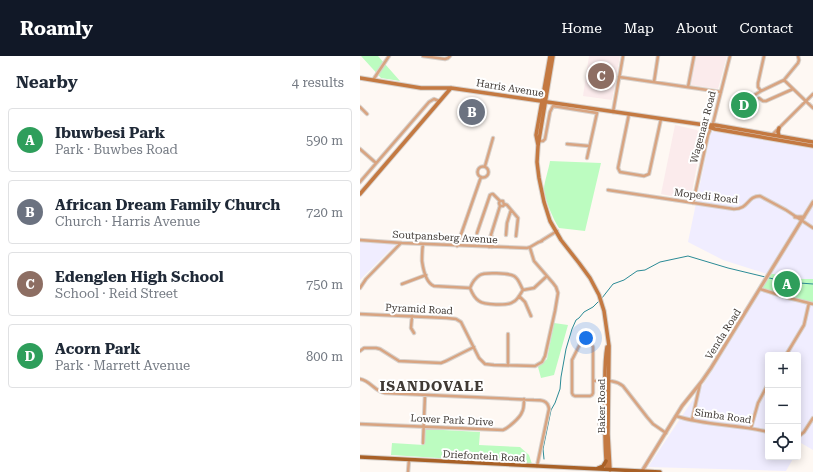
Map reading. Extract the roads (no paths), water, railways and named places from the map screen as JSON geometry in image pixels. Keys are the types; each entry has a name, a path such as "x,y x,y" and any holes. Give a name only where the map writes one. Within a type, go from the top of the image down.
{"main road":[{"name":"Baker Road","path":"550,56 538,146 537,162 539,178 548,218 586,272 599,295 606,318 608,342 605,444 608,470"},
{"name":"Baker Road","path":"538,146 536,135 553,56"},
{"name":"Harris Avenue","path":"360,79 421,88 462,89 597,111 629,114 813,142"},
{"path":"436,88 442,91 444,96"},
{"path":"360,194 451,88"},
{"path":"444,96 450,92 462,89"},
{"name":"Harris Avenue","path":"711,126 780,141 813,146"},
{"path":"779,128 779,136"},
{"name":"Baker Road","path":"607,381 609,448 608,470"},
{"path":"600,424 605,444"},
{"name":"Driefontein Road","path":"360,457 660,472"},
{"path":"597,469 603,466 606,461"}],"street":[{"path":"373,80 389,56"},
{"path":"423,56 445,59 450,57"},
{"path":"613,112 623,56"},
{"path":"654,82 658,56"},
{"path":"688,87 694,56"},
{"name":"Wagenaar Road","path":"693,203 711,126 730,56"},
{"path":"761,91 758,87 758,83 764,56"},
{"path":"753,96 784,80 798,63 798,57"},
{"path":"620,77 721,92"},
{"path":"784,80 813,108"},
{"path":"759,98 766,102 793,88"},
{"path":"760,137 772,135 813,94"},
{"path":"360,182 429,102 434,99 439,101"},
{"path":"539,141 546,139 550,112 553,106 597,111 587,158"},
{"path":"360,107 367,114"},
{"path":"629,114 618,168 620,172 624,174 644,176 649,174 661,119"},
{"name":"Harris Avenue","path":"772,135 780,141"},
{"path":"481,177 488,174 488,170 485,166 494,138"},
{"path":"567,144 589,146"},
{"path":"360,149 376,163"},
{"path":"481,177 478,175 477,171 481,166 485,166"},
{"path":"457,246 481,177"},
{"name":"Mopedi Road","path":"608,190 739,209 753,198 760,196 813,228"},
{"path":"477,233 490,195 493,194 500,201 503,201 504,204 517,216 516,236"},
{"path":"491,247 490,238 492,236 500,201"},
{"name":"Venda Road","path":"642,471 676,416 715,361 813,202"},
{"path":"500,206 504,204"},
{"path":"506,235 511,210"},
{"path":"795,217 804,216"},
{"path":"530,248 557,232"},
{"name":"Soutpansberg Avenue","path":"360,240 457,246 530,248"},
{"path":"360,288 366,278 402,243"},
{"path":"423,244 422,262 429,283 432,286 470,288"},
{"name":"Pyramid Road","path":"360,314 457,319 461,322 484,364 535,366 544,358 558,296 556,287 534,261 530,248"},
{"path":"470,288 475,279 482,274 508,274 513,275 516,278 522,290"},
{"path":"402,284 426,275"},
{"path":"522,290 534,288 547,276"},
{"path":"470,288 477,300 484,303 508,304 513,302 522,290"},
{"path":"760,289 813,304"},
{"path":"519,296 525,302 531,316"},
{"path":"788,352 804,325 809,303"},
{"path":"412,316 411,328 414,333"},
{"path":"508,334 508,366"},
{"path":"583,340 588,341 593,347 593,381 592,396 572,395 572,360 583,340"},
{"path":"360,351 364,348 376,348 399,361 441,363 474,347"},
{"path":"360,379 366,380 378,391 383,393 542,400 547,403 548,409 538,466"},
{"name":"Baker Road","path":"593,381 607,381"},
{"path":"607,381 618,382 623,386 650,420 666,433"},
{"path":"692,420 700,383"},
{"path":"751,428 758,403 766,388"},
{"path":"423,443 425,395"},
{"name":"Lower Park Drive","path":"360,424 505,430 522,414 524,399"},
{"name":"Simba Road","path":"676,416 692,420 765,431"},
{"path":"801,434 813,418"},
{"path":"408,472 409,460"}],"waterway":[{"path":"602,298 613,284 624,280 637,271 645,270 660,262 688,256 728,268 786,282 813,284"},
{"path":"544,459 543,449 551,410 560,389 566,349 572,329 576,320 600,300"}],"place":[{"name":"Edenglen High School","path":"601,76"},
{"name":"Acorn Park","path":"744,105"},
{"name":"African Dream Family Church","path":"472,112"},
{"name":"Ibuwbesi Park","path":"787,284"}],"district":[{"name":"ISANDOVALE","path":"432,386"}]}
